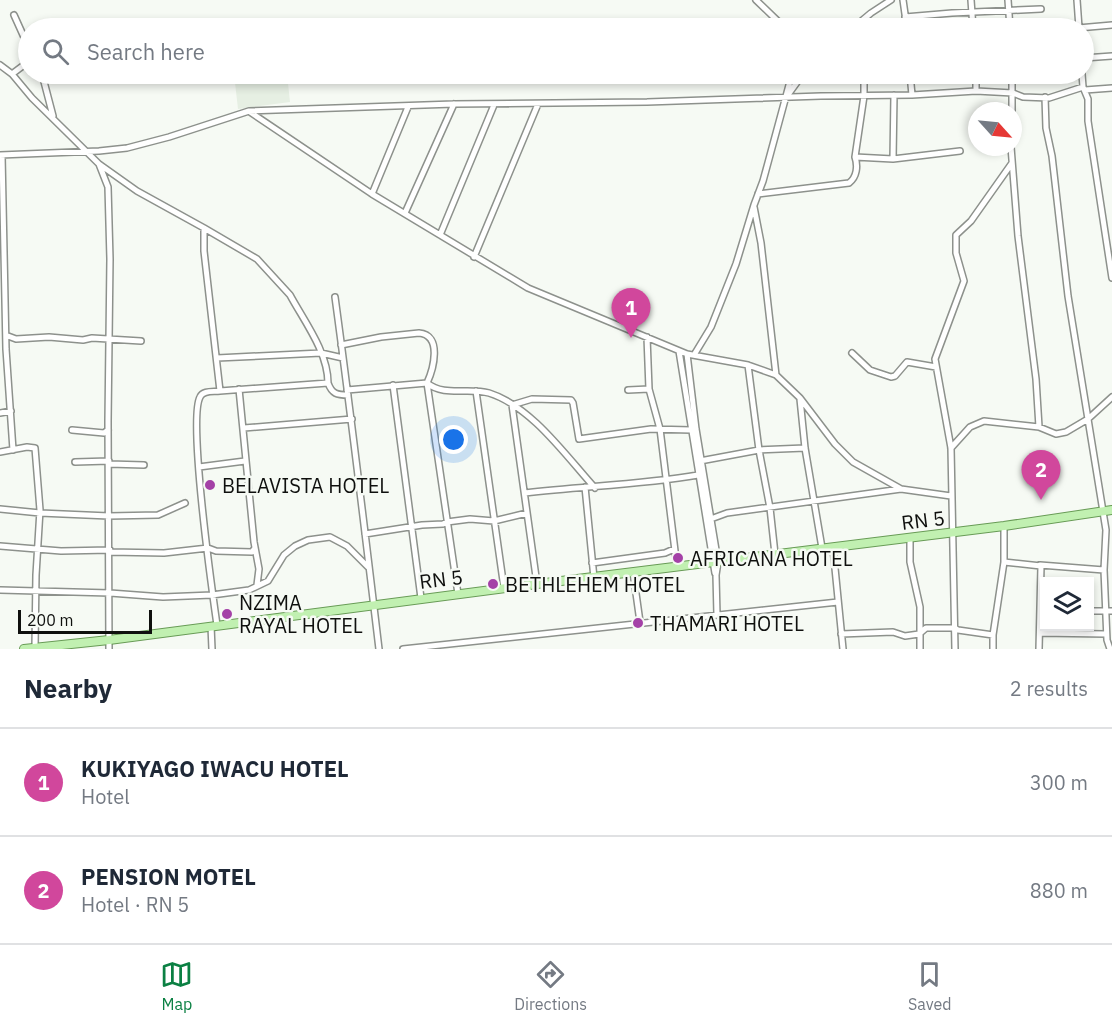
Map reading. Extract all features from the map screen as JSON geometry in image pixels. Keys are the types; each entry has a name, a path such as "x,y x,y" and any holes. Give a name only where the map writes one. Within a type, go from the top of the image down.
{"main road":[{"name":"RN 5","path":"24,649 109,645 214,626 421,598 952,533 1112,510"}],"street":[{"path":"756,0 775,18"},
{"path":"865,18 891,0"},
{"path":"903,0 905,18 1009,9 1041,9"},
{"path":"971,0 972,18"},
{"path":"1008,0 1009,18"},
{"path":"1077,0 1078,18"},
{"path":"14,15 18,24"},
{"path":"1094,27 1112,25"},
{"path":"1094,57 1112,56"},
{"path":"0,65 18,81"},
{"path":"12,74 18,70"},
{"path":"20,84 99,164 137,191 257,259 290,295 321,352 331,391 337,394 427,383 435,389 489,393 532,419 595,488"},
{"path":"44,84 53,118"},
{"path":"694,355 711,327 736,264 763,181 790,84"},
{"path":"787,96 796,84"},
{"path":"758,194 849,183 855,176 857,163 855,157 864,84"},
{"path":"911,84 912,95"},
{"path":"976,84 976,92"},
{"path":"1012,102 1013,84"},
{"path":"1083,84 1088,99 1088,121 1112,278"},
{"path":"13,450 9,379 3,350 8,336 3,316 1,155 85,152 127,147 169,137 249,111 976,92 1045,97 1084,89 1112,88"},
{"path":"892,159 894,95"},
{"path":"1045,97 1046,128 1052,156 1068,296 1103,511 1106,541 1104,570 1109,611 1107,634 1110,649"},
{"path":"405,213 454,104"},
{"path":"474,257 538,104"},
{"path":"440,235 494,105"},
{"path":"372,194 408,107"},
{"path":"249,111 372,194 528,288 687,354 748,365 776,375 800,398 835,444 854,462 901,489"},
{"path":"855,157 892,159 960,151"},
{"path":"1012,156 1039,426"},
{"path":"955,649 951,448 935,359 964,281 956,253 956,235 971,221 1012,163"},
{"path":"99,164 106,181 109,206 109,645"},
{"path":"754,205 761,243 776,375"},
{"path":"1104,225 1112,225"},
{"path":"204,228 204,251 220,391"},
{"path":"335,297 379,649"},
{"path":"341,345 381,337 424,333 429,337 435,359 427,383 458,594"},
{"path":"8,336 16,339 49,337 141,341"},
{"path":"647,336 649,389 660,429 677,567"},
{"path":"679,351 691,430 699,461 698,475 708,520"},
{"path":"217,357 321,352 343,358"},
{"path":"852,353 870,369 891,377 896,375 907,362 936,367"},
{"path":"687,354 699,461 715,562 717,615"},
{"path":"748,365 775,554"},
{"path":"0,380 9,379"},
{"path":"212,649 214,626 197,443 198,404 204,393 328,383"},
{"path":"393,386 421,598"},
{"path":"240,389 245,461 259,577 257,585"},
{"path":"628,390 649,389"},
{"path":"476,391 504,588"},
{"path":"951,448 970,427 984,421 1039,426 1051,433 1060,434 1088,419 1112,397"},
{"path":"800,398 805,448 822,548"},
{"path":"512,405 532,399 571,400 579,439 660,429 691,430"},
{"path":"512,405 537,584"},
{"path":"0,413 11,411"},
{"path":"244,428 352,419"},
{"path":"72,430 104,433 108,430"},
{"path":"0,452 35,448 40,513 35,592 35,647"},
{"path":"699,461 759,450 805,448"},
{"path":"199,468 245,461"},
{"path":"75,462 144,465"},
{"path":"525,493 595,488 698,475"},
{"path":"585,487 594,578"},
{"path":"708,520 727,513 901,489 951,496"},
{"path":"0,509 109,516 163,514 185,503"},
{"path":"365,534 470,519 494,521 527,513"},
{"path":"993,649 1004,562 1005,526"},
{"path":"0,590 163,597 212,595 249,590 268,581 289,550 308,540 330,537 359,556 368,567"},
{"path":"910,538 910,562 920,607 920,649"},
{"path":"0,546 164,553 208,548 255,552"},
{"path":"833,548 843,649"},
{"path":"592,563 665,553 674,549"},
{"path":"209,559 216,550"},
{"path":"1004,562 1104,570"},
{"path":"1039,564 1042,567 1042,577"},
{"path":"633,572 640,622"},
{"path":"403,649 838,602"},
{"path":"842,634 891,632 903,636 919,634 926,628 955,628 993,635"},
{"path":"1039,649 1040,633 1107,634"}],"shaded area":[{"path":"235,84 288,84 290,102 238,109"}],"place":[{"name":"KUKIYAGO IWACU HOTEL","path":"631,338"},
{"name":"BELAVISTA HOTEL","path":"210,485"},
{"name":"PENSION MOTEL","path":"1041,500"},
{"name":"AFRICANA HOTEL","path":"678,558"},
{"name":"BETHLEHEM HOTEL","path":"493,584"},
{"name":"NZIMA RAYAL HOTEL","path":"227,614"},
{"name":"THAMARI HOTEL","path":"638,623"}]}
